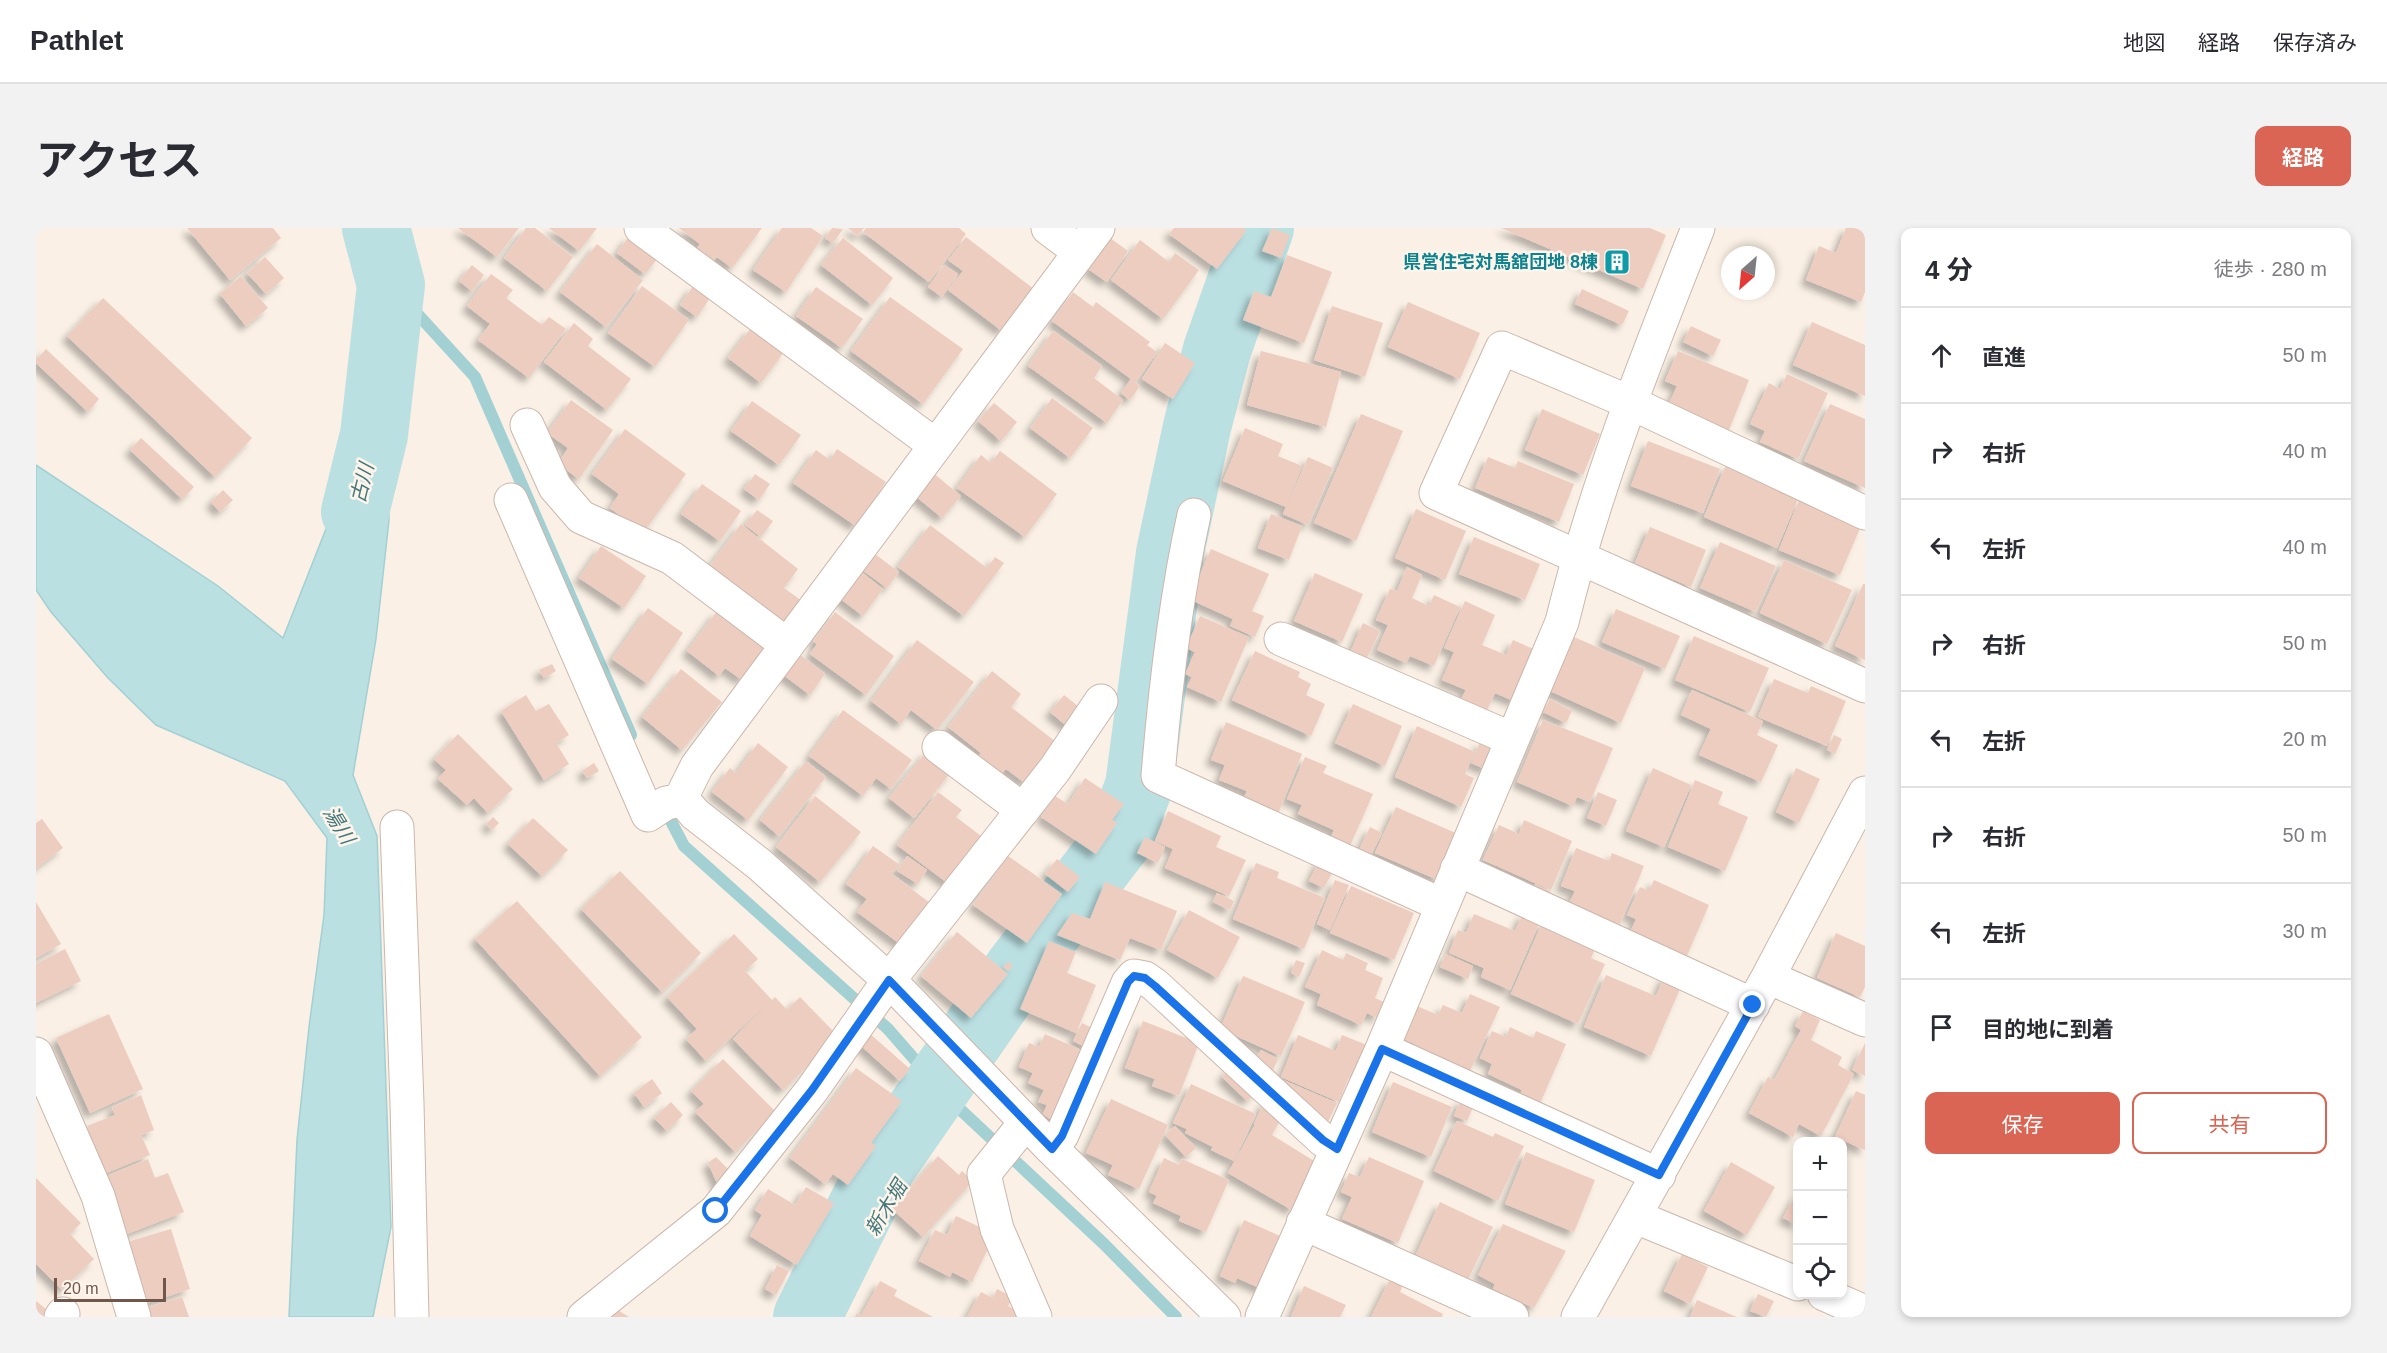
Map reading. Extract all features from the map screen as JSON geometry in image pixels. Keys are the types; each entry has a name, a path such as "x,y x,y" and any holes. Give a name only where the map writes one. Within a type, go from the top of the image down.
{"street":[{"path":"641,228 936,445"},
{"path":"683,800 685,790 697,766 1089,240 1048,228"},
{"path":"1262,1317 1382,1049 1562,622 1578,555 1629,402 1698,228"},
{"path":"1865,513 1629,402 1502,348 1436,493 1865,686"},
{"path":"527,425 555,487 581,517 672,558 786,644"},
{"path":"511,500 648,815 666,803 683,800"},
{"path":"1194,515 1182,568 1165,698 1158,777 1442,905"},
{"path":"1281,639 1512,740"},
{"path":"584,1317 716,1211 812,1090 889,980 1055,769 1101,701"},
{"path":"939,747 1023,810"},
{"path":"1578,1317 1753,1005 1865,793"},
{"path":"683,800 695,814 751,857 889,980 958,1053 1012,1140 1052,1149 1224,1317"},
{"path":"397,827 412,1317"},
{"path":"1457,869 1753,1005"},
{"path":"1052,1149 1062,1136 1128,982 1134,976 1141,976 1155,986 1323,1140 1337,1149"},
{"path":"1768,977 1865,1020"},
{"path":"1382,1049 1659,1175"},
{"path":"36,1054 98,1196 134,1317"},
{"path":"1012,1140 984,1174 997,1229 1035,1317"},
{"path":"1636,1217 1793,1282"},
{"path":"1303,1223 1512,1317"},
{"path":"1835,1299 1865,1312"}],"water":[{"name":"湯川","path":"386,397 389,520 376,639 353,775 377,836 391,1227 373,1317 289,1317 297,1140 324,915 327,838 285,781 156,725 108,678 51,612 36,590 36,465 218,586 283,638 335,506"}],"building":[{"path":"187,228 273,228 281,238 230,280"},
{"path":"458,228 519,228 497,257"},
{"path":"526,228 535,228 573,257 547,291 504,258"},
{"path":"549,228 597,228 579,251"},
{"path":"679,228 762,228 732,268 717,257 711,264 695,251 700,244"},
{"path":"782,228 811,228 823,236 786,292 753,270"},
{"path":"832,228 843,229 833,243 825,238"},
{"path":"848,228 864,228 858,236"},
{"path":"866,228 959,228 966,234 929,282 863,232"},
{"path":"1174,228 1243,228 1246,231 1217,269 1169,234"},
{"path":"1272,228 1290,235 1281,258 1262,251"},
{"name":"県営住宅対馬舘団地 8棟","path":"1501,228 1650,228 1666,235 1643,289"},
{"path":"1846,228 1865,228 1865,292 1861,302 1806,280 1819,246 1836,253"},
{"path":"629,236 658,258 645,274 617,253"},
{"path":"966,237 1034,289 1002,331 948,290 963,271 948,260"},
{"path":"843,238 893,278 872,305 821,265"},
{"path":"1110,238 1128,251 1107,282 1088,269"},
{"path":"1140,240 1169,262 1175,253 1199,270 1163,319 1111,280"},
{"path":"597,244 643,280 606,327 560,292"},
{"path":"1287,255 1332,272 1304,343 1243,320 1254,291 1271,297"},
{"path":"265,257 284,278 266,294 247,273"},
{"path":"472,265 484,275 472,291 459,281"},
{"path":"944,265 958,274 942,297 928,287"},
{"path":"491,274 513,290 506,298 542,325 549,317 566,329 529,378 478,340 490,324 467,306"},
{"path":"241,276 268,308 246,326 220,294"},
{"path":"642,286 689,320 655,367 608,333"},
{"path":"693,286 710,298 697,317 680,305"},
{"path":"816,287 863,319 842,348 796,316"},
{"path":"1582,289 1629,311 1622,325 1575,304"},
{"path":"1073,292 1093,307 1096,302 1150,342 1147,345 1157,352 1135,383 1140,386 1130,400 1121,393 1131,379 1052,321"},
{"path":"890,297 963,349 923,404 851,351"},
{"path":"103,298 252,438 215,477 67,336"},
{"path":"1408,302 1480,333 1460,379 1388,347"},
{"path":"1332,306 1383,323 1365,377 1314,360"},
{"path":"1812,322 1865,345 1865,396 1793,365"},
{"path":"574,323 593,339 588,346 631,379 607,410 544,362"},
{"path":"1691,326 1721,340 1713,356 1683,342"},
{"path":"751,328 784,352 761,383 728,358"},
{"path":"1053,331 1102,366 1094,378 1123,400 1107,423 1028,366"},
{"path":"1165,343 1195,363 1173,399 1142,379"},
{"path":"46,349 99,399 88,412 36,363"},
{"path":"1261,351 1341,372 1326,427 1247,405"},
{"path":"1678,351 1749,380 1729,430 1668,406 1677,386 1665,381"},
{"path":"1787,374 1828,393 1798,459 1760,442 1765,431 1750,424 1769,383 1780,389"},
{"path":"1052,398 1093,428 1070,458 1030,428"},
{"path":"571,400 613,430 579,479 558,464 568,448 547,433"},
{"path":"752,401 801,435 779,465 731,431"},
{"path":"994,403 1017,422 1001,441 978,421"},
{"path":"1830,404 1865,419 1865,488 1804,461"},
{"path":"1542,409 1600,434 1583,475 1525,450"},
{"path":"1361,414 1403,431 1356,541 1314,523"},
{"path":"1245,428 1283,444 1278,456 1302,466 1286,507 1223,481"},
{"path":"625,429 686,474 643,533 610,508 619,494 592,474"},
{"path":"141,438 194,487 182,499 130,450"},
{"path":"1648,441 1720,469 1703,513 1631,486"},
{"path":"837,449 886,482 856,526 793,483 816,450 830,460"},
{"path":"1000,451 1057,494 1025,537 957,488 981,455 991,463"},
{"path":"1308,457 1333,468 1308,525 1283,514"},
{"path":"1488,457 1515,468 1518,461 1574,484 1559,522 1475,488"},
{"path":"1726,465 1799,497 1777,548 1704,517"},
{"path":"932,472 961,496 942,518 913,494"},
{"path":"755,474 770,484 759,500 744,489"},
{"path":"702,484 741,511 720,541 681,514"},
{"path":"223,490 233,500 220,512 211,502"},
{"path":"1799,500 1861,526 1840,575 1779,550"},
{"path":"1416,509 1466,531 1445,580 1395,558"},
{"path":"757,510 773,521 761,537 745,525"},
{"path":"1271,514 1302,526 1289,560 1258,548"},
{"path":"741,524 798,569 784,588 802,601 783,626 708,568"},
{"path":"930,525 987,568 995,557 1004,563 964,616 898,567"},
{"path":"1650,527 1706,550 1691,587 1635,563"},
{"path":"1474,537 1540,564 1525,600 1459,574"},
{"path":"1720,542 1776,566 1756,612 1700,588"},
{"path":"601,546 646,576 624,608 579,578"},
{"path":"1211,549 1269,574 1252,611 1264,616 1255,637 1230,626 1233,619 1189,599"},
{"path":"875,554 899,572 887,588 862,570"},
{"path":"1784,560 1852,590 1827,644 1760,613"},
{"path":"1407,567 1422,575 1412,598 1429,606 1434,595 1460,607 1434,666 1410,656 1406,663 1377,650 1388,625 1376,620 1390,589 1397,591"},
{"path":"859,570 883,589 863,616 838,597"},
{"path":"1315,573 1363,594 1342,642 1294,621"},
{"path":"1863,584 1865,584 1865,660 1835,646"},
{"path":"1465,601 1495,615 1482,645 1506,655 1513,640 1538,651 1516,702 1495,693 1487,710 1461,699 1466,690 1442,680 1454,652 1444,648"},
{"path":"648,608 683,633 648,684 612,659"},
{"path":"1616,609 1680,636 1665,669 1602,642"},
{"path":"717,611 766,648 742,680 725,668 719,676 687,651"},
{"path":"835,612 894,656 866,695 810,654 817,644 813,641"},
{"path":"1200,616 1249,637 1221,702 1187,687 1192,677 1185,674 1195,652 1186,648"},
{"path":"1363,623 1380,631 1366,660 1350,653"},
{"path":"1694,636 1769,668 1750,712 1675,680"},
{"path":"1574,637 1645,668 1621,723 1550,691"},
{"path":"917,640 974,682 937,730 911,710 901,724 871,701"},
{"path":"1255,651 1300,672 1298,677 1311,684 1306,695 1325,704 1311,736 1232,700"},
{"path":"798,653 825,674 810,695 782,674"},
{"path":"552,664 556,671 544,678 539,670"},
{"path":"681,669 722,702 682,750 642,717"},
{"path":"992,671 1021,694 1011,707 1056,742 1025,783 1006,769 998,778 974,761 981,753 948,727"},
{"path":"1774,679 1808,693 1811,686 1846,701 1827,746 1758,717"},
{"path":"1692,690 1763,721 1757,735 1778,745 1761,782 1699,755 1711,729 1681,715"},
{"path":"526,695 536,711 549,704 569,735 556,743 569,764 544,780 501,711"},
{"path":"1064,695 1083,710 1069,728 1050,712"},
{"path":"1550,699 1572,711 1566,723 1543,712"},
{"path":"1353,704 1402,726 1385,766 1335,743"},
{"path":"843,710 912,760 891,789 876,778 863,796 809,756"},
{"path":"1543,720 1613,748 1590,802 1577,797 1573,806 1517,782"},
{"path":"1226,722 1302,754 1278,814 1243,800 1247,791 1219,780 1225,765 1211,760"},
{"path":"1417,726 1475,752 1465,774 1474,778 1461,807 1395,777"},
{"path":"458,734 513,789 488,813 474,798 467,805 438,779 446,770 434,759"},
{"path":"1834,735 1842,739 1835,754 1827,750"},
{"path":"1480,742 1496,749 1487,770 1471,763"},
{"path":"758,743 788,767 748,820 712,792 730,768 736,773"},
{"path":"927,751 952,771 914,818 889,798"},
{"path":"1305,757 1327,766 1323,773 1373,794 1350,846 1331,837 1334,830 1298,814 1302,805 1287,799"},
{"path":"806,761 826,777 779,836 760,820"},
{"path":"594,763 599,771 587,778 582,771"},
{"path":"1653,768 1691,785 1664,847 1626,831"},
{"path":"1796,768 1820,779 1799,823 1776,812"},
{"path":"1085,778 1124,804 1112,820 1117,823 1096,854 1041,817 1055,796 1068,804"},
{"path":"1695,780 1723,792 1718,804 1748,817 1725,871 1668,847"},
{"path":"938,792 962,810 956,817 985,839 950,885 897,845"},
{"path":"1598,792 1617,800 1606,826 1587,818"},
{"path":"815,796 861,832 820,882 776,847"},
{"path":"1396,807 1458,834 1438,880 1375,853"},
{"path":"1168,811 1221,836 1216,847 1246,860 1229,896 1165,868 1173,849 1155,841"},
{"path":"493,817 499,823 492,830 486,824"},
{"path":"533,818 568,850 542,876 508,844"},
{"path":"42,819 63,848 36,868 36,823"},
{"path":"1524,820 1572,841 1551,890 1483,860 1499,825 1519,834"},
{"path":"1370,827 1382,833 1371,855 1359,850"},
{"path":"1145,837 1165,847 1158,863 1137,853"},
{"path":"873,846 900,865 892,874 934,906 904,947 857,912 867,899 846,884"},
{"path":"1576,848 1609,861 1612,853 1644,866 1620,924 1569,904 1575,891 1561,886"},
{"path":"907,856 927,870 918,884 897,871"},
{"path":"1008,856 1062,894 1027,943 973,905"},
{"path":"1057,859 1080,877 1068,892 1045,874"},
{"path":"1320,859 1335,867 1324,888 1309,881"},
{"path":"1256,863 1279,872 1277,878 1325,898 1304,949 1233,919"},
{"path":"620,871 701,953 662,992 581,909"},
{"path":"1335,880 1349,885 1330,930 1317,924"},
{"path":"1654,880 1709,905 1686,958 1630,933 1636,919 1627,915 1640,887 1649,891"},
{"path":"1105,882 1177,911 1161,950 1130,938 1120,960 1057,935 1072,913 1090,919"},
{"path":"1535,884 1550,891 1547,898 1532,891"},
{"path":"1351,886 1414,913 1394,960 1330,933"},
{"path":"1217,893 1234,901 1230,910 1213,902"},
{"path":"517,901 642,1037 600,1076 475,939"},
{"path":"36,902 61,944 36,958"},
{"path":"1189,910 1240,937 1218,978 1167,950"},
{"path":"1523,913 1540,921 1510,990 1481,977 1484,968 1449,953 1458,930 1466,933 1474,914 1515,931"},
{"path":"1543,921 1597,945 1591,958 1605,964 1578,1024 1511,994"},
{"path":"957,932 1008,974 971,1018 921,976"},
{"path":"1836,933 1865,946 1865,987 1860,997 1817,978"},
{"path":"734,934 758,959 745,971 772,1000 775,997 787,1010 800,997 838,1036 783,1090 733,1039 770,1001 706,1061 686,1039 697,1029 667,997"},
{"path":"1049,941 1076,952 1067,973 1096,985 1076,1033 1020,1009"},
{"path":"65,949 81,981 36,1003 36,964"},
{"path":"1322,950 1343,960 1346,953 1368,963 1365,970 1383,978 1375,998 1384,1002 1377,1018 1367,1013 1361,1025 1317,1005 1321,994 1305,987"},
{"path":"1446,954 1473,966 1468,979 1440,967"},
{"path":"1296,960 1305,963 1299,977 1291,973"},
{"path":"1008,962 1013,966 1008,971 1003,967"},
{"path":"1606,975 1656,996 1665,975 1683,982 1651,1056 1584,1027"},
{"path":"1243,976 1305,1002 1281,1056 1220,1029"},
{"path":"1470,994 1500,1007 1468,1075 1412,1053 1415,1044 1403,1039 1417,1006 1438,1015 1443,1005 1462,1013"},
{"path":"1803,1011 1820,1020 1811,1040 1842,1057 1838,1065 1854,1074 1821,1136 1799,1124 1793,1137 1749,1113 1768,1077 1774,1080 1801,1030 1795,1026"},
{"path":"109,1014 143,1089 90,1113 56,1038"},
{"path":"1143,1021 1199,1043 1179,1096 1152,1086 1155,1079 1125,1068"},
{"path":"1082,1023 1098,1031 1089,1049 1073,1041"},
{"path":"1510,1027 1533,1038 1536,1031 1566,1044 1538,1108 1518,1100 1522,1090 1488,1074 1492,1064 1480,1058 1492,1031 1506,1037"},
{"path":"869,1033 910,1069 900,1081 859,1044"},
{"path":"1045,1034 1088,1053 1057,1124 1043,1114 1047,1105 1038,1102 1044,1090 1028,1083 1033,1073 1019,1067 1029,1043 1039,1047"},
{"path":"1298,1035 1336,1051 1342,1035 1367,1045 1355,1074 1351,1072 1339,1102 1281,1077"},
{"path":"1865,1043 1865,1076 1852,1070"},
{"path":"1261,1050 1278,1059 1273,1070 1256,1059"},
{"path":"723,1059 776,1112 735,1152 695,1112 704,1104 691,1091"},
{"path":"1231,1066 1257,1091 1247,1101 1222,1077"},
{"path":"856,1068 902,1101 871,1143 876,1146 848,1185 833,1174 825,1184 790,1158"},
{"path":"652,1079 662,1093 644,1107 634,1093"},
{"path":"1281,1079 1337,1103 1327,1124 1279,1083"},
{"path":"1393,1082 1452,1107 1431,1157 1372,1132"},
{"path":"1191,1084 1256,1114 1234,1161 1211,1150 1213,1147 1185,1133 1187,1129 1173,1123"},
{"path":"1856,1091 1865,1095 1865,1150 1847,1142 1847,1137 1835,1137"},
{"path":"141,1095 154,1130 141,1135 150,1155 106,1173 87,1126 115,1115 112,1107"},
{"path":"1111,1099 1168,1125 1139,1189 1108,1175 1113,1165 1086,1153"},
{"path":"1461,1099 1474,1105 1467,1121 1454,1116"},
{"path":"1265,1100 1283,1114 1272,1135 1319,1164 1292,1210 1228,1173 1255,1125"},
{"path":"671,1102 683,1115 667,1131 654,1118"},
{"path":"1457,1121 1493,1137 1495,1133 1524,1146 1498,1201 1434,1171"},
{"path":"1175,1126 1196,1148 1186,1157 1165,1135"},
{"path":"1526,1152 1595,1180 1574,1232 1505,1204"},
{"path":"938,1156 959,1175 962,1171 973,1181 923,1237 892,1209"},
{"path":"716,1157 736,1177 721,1192 708,1163"},
{"path":"1369,1157 1424,1181 1398,1243 1342,1219 1352,1197 1341,1192 1349,1173 1360,1177"},
{"path":"1164,1158 1179,1165 1182,1159 1229,1180 1206,1232 1179,1221 1181,1216 1153,1203 1157,1196 1149,1192"},
{"path":"148,1159 155,1178 168,1173 184,1212 127,1234 104,1177"},
{"path":"1731,1162 1775,1187 1747,1235 1704,1211"},
{"path":"36,1178 81,1223 70,1234 94,1259 62,1290 36,1264"},
{"path":"806,1187 834,1203 797,1265 750,1236 762,1215 755,1210 768,1189 795,1205"},
{"path":"1793,1200 1793,1223 1783,1218"},
{"path":"1440,1202 1493,1227 1467,1282 1415,1257"},
{"path":"956,1216 995,1234 972,1282 952,1272 950,1277 919,1261 935,1230 947,1235"},
{"path":"1244,1220 1287,1239 1264,1290 1237,1278 1235,1283 1220,1276"},
{"path":"1503,1224 1566,1251 1534,1308 1493,1289 1495,1284 1478,1275"},
{"path":"171,1229 190,1289 147,1303 127,1242"},
{"path":"1682,1254 1708,1267 1690,1304 1664,1291"},
{"path":"777,1265 789,1271 776,1295 765,1289"},
{"path":"1390,1279 1403,1285 1400,1292 1443,1314 1442,1317 1371,1317"},
{"path":"880,1281 897,1290 894,1296 933,1317 855,1317 857,1313 861,1316"},
{"path":"1304,1286 1346,1305 1340,1317 1291,1317"},
{"path":"997,1289 1013,1297 1008,1306 1028,1317 967,1317 981,1292 993,1298"},
{"path":"1758,1294 1774,1301 1766,1317 1750,1311"},
{"path":"182,1297 189,1317 151,1317 148,1307"},
{"path":"1697,1300 1737,1317 1690,1317"},
{"path":"36,1301 47,1310 42,1317 36,1317"},
{"path":"613,1307 629,1317 607,1317"}],"waterway":[{"name":"古川","path":"355,512 374,435 391,285 376,228"},
{"name":"新木堀","path":"807,1317 882,1166 1017,971 1119,839 1139,786 1170,553 1197,427 1217,350 1260,228"},
{"path":"391,285 475,377 631,735"},
{"path":"663,806 684,846 888,1029 950,1100 1104,1244 1176,1317"}],"place":[{"name":"県営住宅対馬舘団地 8棟","path":"1617,262"}],"route":[{"path":"716,1211 812,1090 889,980 1052,1149 1062,1136 1128,982 1134,976 1141,976 1155,986 1323,1140 1337,1149 1382,1049 1659,1175 1753,1005"}]}
